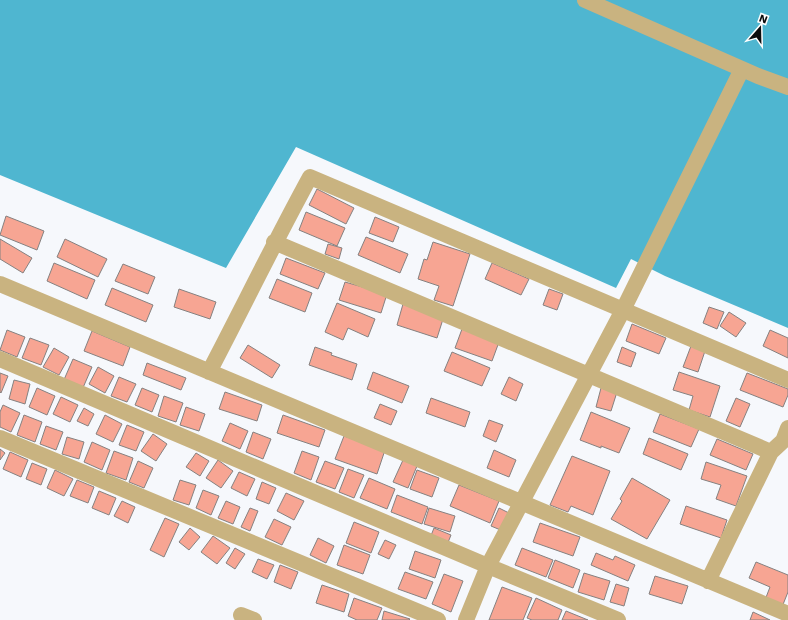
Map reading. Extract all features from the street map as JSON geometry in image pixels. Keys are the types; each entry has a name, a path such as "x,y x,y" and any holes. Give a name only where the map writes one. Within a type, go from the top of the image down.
{"street":[{"path":"585,0 742,69 788,87"},
{"path":"466,620 488,566 623,310 742,69"},
{"path":"208,372 242,309 274,242 310,177 788,380"},
{"path":"274,242 771,452"},
{"path":"0,284 788,614"},
{"path":"0,359 618,620"},
{"path":"708,581 771,452 783,441 788,428"},
{"path":"0,438 438,620"}],"water":[{"path":"0,0 788,0 788,328 665,276 631,259 616,288 296,147 226,268 0,175"}],"building":[{"path":"317,189 354,208 346,224 309,205"},
{"path":"306,212 345,228 337,246 299,230"},
{"path":"6,216 44,231 37,250 0,235"},
{"path":"375,217 399,227 393,242 369,233"},
{"path":"366,237 408,254 400,273 358,255"},
{"path":"0,239 32,258 23,273 0,259"},
{"path":"65,239 107,259 98,277 57,257"},
{"path":"433,242 470,254 453,306 434,300 439,286 418,279 424,259 427,260"},
{"path":"328,244 342,248 339,259 325,254"},
{"path":"286,258 325,273 318,289 280,274"},
{"path":"54,263 95,280 87,299 47,281"},
{"path":"492,263 529,279 521,295 485,279"},
{"path":"123,264 155,277 148,294 115,281"},
{"path":"277,279 312,293 305,312 269,298"},
{"path":"345,282 387,294 381,313 339,300"},
{"path":"112,288 153,305 146,322 105,305"},
{"path":"179,289 216,302 210,319 174,307"},
{"path":"549,289 563,294 557,310 543,305"},
{"path":"337,303 375,319 368,337 348,328 343,340 325,332"},
{"path":"403,304 444,316 437,338 397,325"},
{"path":"709,307 724,312 717,329 703,323"},
{"path":"729,312 746,323 736,337 720,326"},
{"path":"632,324 666,338 659,354 626,341"},
{"path":"462,329 499,342 492,361 455,348"},
{"path":"7,330 25,337 17,357 0,350"},
{"path":"770,330 788,338 788,358 763,346"},
{"path":"92,331 130,347 123,366 84,351"},
{"path":"30,338 49,345 41,365 22,358"},
{"path":"248,345 280,365 272,378 240,358"},
{"path":"691,346 705,351 698,372 683,367"},
{"path":"315,347 332,353 331,355 357,364 352,380 309,365"},
{"path":"622,347 636,353 631,367 617,362"},
{"path":"54,348 69,357 59,375 43,367"},
{"path":"452,352 490,368 482,386 444,371"},
{"path":"73,359 92,367 82,390 63,382"},
{"path":"147,363 186,378 181,390 143,375"},
{"path":"98,367 114,376 105,393 89,384"},
{"path":"373,372 409,386 402,403 367,389"},
{"path":"679,372 720,386 710,417 689,410 693,396 673,390"},
{"path":"0,373 8,376 1,393 0,392"},
{"path":"747,373 788,389 788,395 783,407 740,390"},
{"path":"119,377 136,384 127,402 111,396"},
{"path":"509,377 523,384 516,401 501,394"},
{"path":"14,380 30,384 25,404 9,399"},
{"path":"37,388 55,396 47,415 29,407"},
{"path":"142,388 159,395 152,412 135,405"},
{"path":"601,388 617,392 611,411 596,407"},
{"path":"225,392 262,405 257,421 219,409"},
{"path":"164,396 183,403 176,422 158,416"},
{"path":"61,397 78,405 70,422 53,414"},
{"path":"431,398 470,412 465,427 426,413"},
{"path":"736,398 750,404 740,427 726,421"},
{"path":"380,404 397,411 391,425 374,418"},
{"path":"3,405 20,413 11,432 0,427 0,412"},
{"path":"186,407 205,414 199,431 180,425"},
{"path":"84,408 94,414 88,426 77,421"},
{"path":"591,412 630,428 619,453 580,440"},
{"path":"660,414 699,429 691,447 653,432"},
{"path":"24,415 42,422 35,442 17,435"},
{"path":"105,415 122,424 113,442 96,434"},
{"path":"283,415 325,430 319,447 277,433"},
{"path":"489,420 503,425 496,442 483,436"},
{"path":"230,423 248,431 240,449 222,441"},
{"path":"127,425 144,432 136,451 119,445"},
{"path":"46,426 63,432 56,450 40,444"},
{"path":"253,432 271,439 263,459 246,452"},
{"path":"153,434 167,444 156,461 141,451"},
{"path":"344,436 385,450 377,474 335,459"},
{"path":"67,437 84,442 79,459 62,454"},
{"path":"649,438 688,454 681,470 643,454"},
{"path":"717,439 753,454 746,470 710,455"},
{"path":"92,442 110,450 102,470 84,462"},
{"path":"0,449 5,453 0,460"},
{"path":"494,450 516,460 509,477 487,468"},
{"path":"114,451 133,458 126,480 106,473"},
{"path":"302,451 319,457 311,480 294,473"},
{"path":"10,452 28,460 21,477 3,469"},
{"path":"196,453 209,461 200,476 186,467"},
{"path":"572,456 610,471 593,515 571,506 568,512 550,505"},
{"path":"218,460 233,471 221,488 206,478"},
{"path":"403,460 417,466 408,488 393,482"},
{"path":"138,461 153,468 144,488 129,482"},
{"path":"325,461 344,468 335,489 316,482"},
{"path":"706,462 747,476 736,506 716,499 721,485 701,479"},
{"path":"32,463 47,469 41,485 26,479"},
{"path":"348,469 364,475 354,498 339,492"},
{"path":"55,470 73,479 64,496 47,488"},
{"path":"417,470 439,478 432,497 410,489"},
{"path":"239,472 255,479 247,496 231,488"},
{"path":"369,478 395,489 387,509 360,498"},
{"path":"632,478 670,500 647,539 611,519 622,501 620,499"},
{"path":"77,480 94,487 88,503 70,496"},
{"path":"180,480 196,485 189,505 173,500"},
{"path":"262,482 276,488 269,504 256,499"},
{"path":"459,485 499,501 490,523 450,506"},
{"path":"203,490 219,496 211,515 196,508"},
{"path":"99,491 116,498 109,515 92,508"},
{"path":"286,493 304,501 294,520 277,511"},
{"path":"397,495 428,507 422,524 391,512"},
{"path":"122,501 135,507 128,523 114,516"},
{"path":"226,501 240,507 233,524 218,518"},
{"path":"686,506 727,520 721,538 680,524"},
{"path":"250,508 258,511 250,531 241,527"},
{"path":"429,508 455,516 450,532 424,524"},
{"path":"499,508 511,514 503,531 491,526"},
{"path":"165,518 179,524 164,557 150,550"},
{"path":"274,519 291,527 282,545 265,537"},
{"path":"354,522 379,532 371,553 346,543"},
{"path":"540,523 580,537 573,556 533,542"},
{"path":"190,528 200,537 189,550 179,542"},
{"path":"434,528 451,535 447,545 430,538"},
{"path":"213,536 230,548 217,564 201,552"},
{"path":"318,538 334,546 326,563 310,555"},
{"path":"385,540 396,545 389,559 378,554"},
{"path":"344,545 370,555 363,574 337,565"},
{"path":"235,548 245,554 235,569 226,563"},
{"path":"522,548 553,560 546,577 515,565"},
{"path":"415,551 441,560 435,578 409,569"},
{"path":"596,553 613,560 615,556 635,565 628,581 591,565"},
{"path":"258,559 274,565 267,579 252,572"},
{"path":"555,560 580,570 573,588 548,578"},
{"path":"756,562 788,575 788,592 782,607 765,600 770,587 749,578"},
{"path":"280,565 298,572 291,589 274,582"},
{"path":"405,572 433,582 426,599 398,589"},
{"path":"584,573 610,581 604,600 578,592"},
{"path":"444,574 463,581 451,612 432,604"},
{"path":"655,576 688,586 682,604 649,594"},
{"path":"616,584 629,588 624,606 610,602"},
{"path":"322,585 349,594 344,612 316,603"},
{"path":"502,587 532,598 523,620 489,620"},
{"path":"354,598 382,608 377,620 357,620 348,616"},
{"path":"536,598 562,610 558,620 532,620 527,618"},
{"path":"384,611 410,619 382,620"},
{"path":"566,611 588,620 562,620"},
{"path":"753,612 770,620 750,620"}]}
